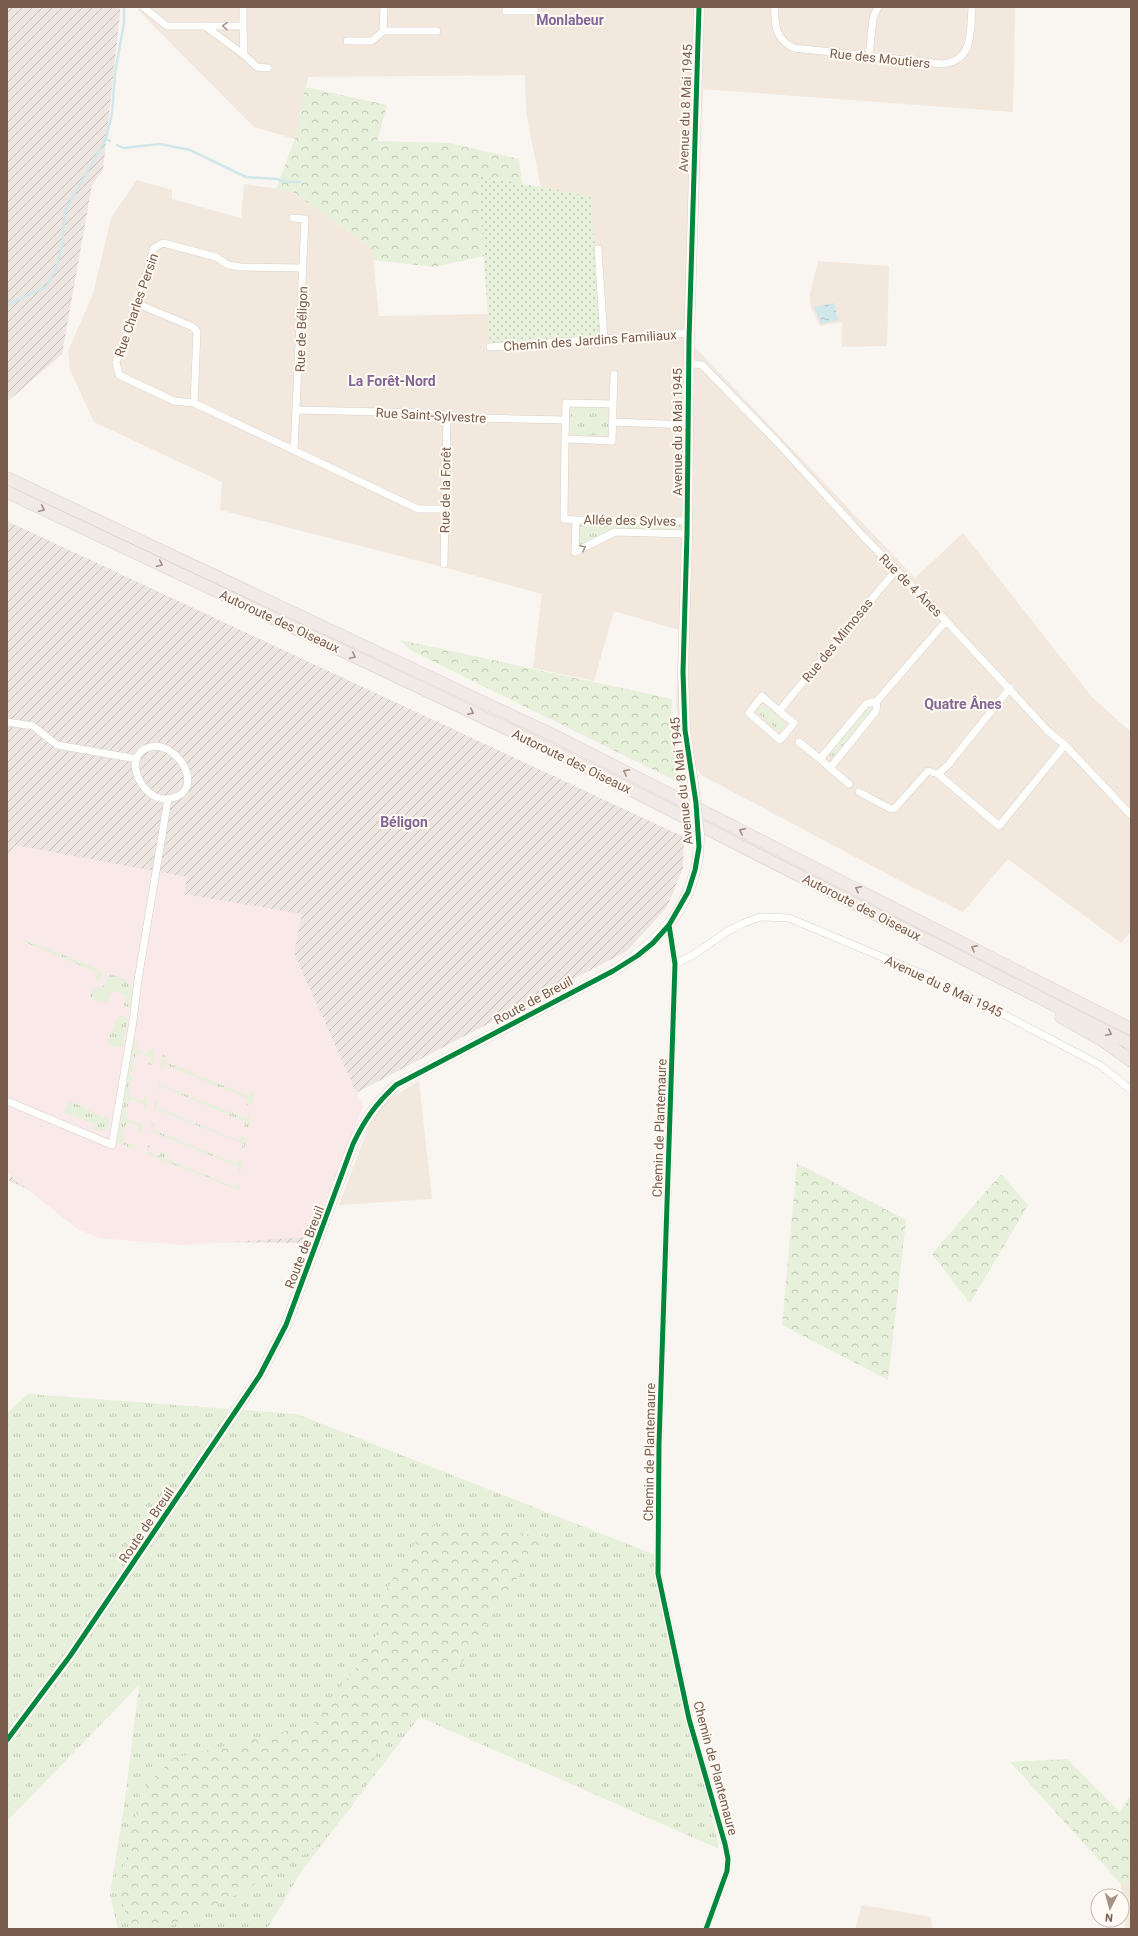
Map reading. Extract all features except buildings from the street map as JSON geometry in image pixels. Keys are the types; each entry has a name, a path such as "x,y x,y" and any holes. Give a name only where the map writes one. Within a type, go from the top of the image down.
{"highway":[{"name":"Autoroute des Oiseaux","path":"7,478 552,734 1131,1029"},
{"name":"Autoroute des Oiseaux","path":"7,492 556,752 1131,1044"},
{"path":"949,952 1016,992 1102,1040 1131,1061"},
{"path":"1008,966 1131,1020"}],"street":[{"path":"143,7 167,26 243,26"},
{"path":"243,7 244,55"},
{"path":"347,41 372,41 383,30 384,7"},
{"path":"506,7 506,11 534,11 534,7"},
{"name":"Avenue du 8 Mai 1945","path":"698,857 699,834 685,730 683,672 687,534 688,363 699,7"},
{"name":"Rue des Moutiers","path":"775,7 775,26 778,34 789,46 800,49 942,64 955,61 965,53 968,46 972,7"},
{"path":"869,57 873,18 878,7"},
{"path":"205,26 244,55 257,67 268,68"},
{"path":"383,30 437,31"},
{"name":"Rue de Béligon","path":"293,218 305,219 294,450"},
{"name":"Rue Charles Persin","path":"303,268 240,267 228,265 216,258 163,243 154,248 138,304 116,362 119,375 174,401 194,403 418,509 445,509"},
{"path":"598,249 604,339"},
{"path":"138,304 193,327 197,332 194,403"},
{"name":"Chemin des Jardins Familiaux","path":"490,348 689,333"},
{"name":"Rue de 4 Ânes","path":"688,363 702,365 778,443 1048,730 1065,745 1131,815"},
{"path":"565,440 612,440 614,374"},
{"path":"576,520 564,519 566,403 613,404"},
{"name":"Rue Saint-Sylvestre","path":"297,410 447,415 477,418 565,420"},
{"name":"Rue de la Forêt","path":"444,564 447,415"},
{"path":"612,422 688,425"},
{"name":"Allée des Sylves","path":"687,521 576,520 575,552 615,532 687,534"},
{"name":"Rue des Mimosas","path":"779,711 896,570"},
{"path":"820,759 866,704 877,701 946,621"},
{"path":"938,774 948,765 1010,688"},
{"path":"762,696 779,711 794,724 780,740 749,713 762,696"},
{"path":"830,768 876,711 877,701"},
{"path":"7,722 33,726 57,745 136,759"},
{"path":"799,742 849,784"},
{"path":"859,792 891,809 895,808 928,771 934,771 998,826 1065,745"},
{"path":"157,746 169,750 181,761 188,772 187,784 181,792 168,799 156,796 142,784 135,771 136,759 144,750 157,746"},
{"path":"7,1101 112,1145 124,1070 134,1021 139,975 168,799"},
{"name":"Route de Breuil","path":"7,1740 70,1656 260,1375 286,1325 353,1144 365,1120 377,1102 396,1086 614,971 637,956 669,925 688,892 698,857"},
{"name":"Avenue du 8 Mai 1945","path":"675,964 693,955 728,931 744,923 760,918 789,918 861,947 957,990 1100,1065 1131,1090"},
{"path":"669,925 675,964"},
{"name":"Chemin de Plantemaure","path":"675,964 660,1444 658,1574 689,1719 728,1859 727,1871 706,1929"}],"shaded area":[{"path":"7,7 120,7 120,14 103,170 92,185 62,354 7,402"},
{"path":"139,7 1015,7 1013,112 703,89 693,345 915,578 963,533 1092,697 1131,732 1131,932 1121,943 1008,859 963,912 906,884 703,776 684,756 676,705 679,630 614,611 594,681 533,668 542,594 220,510 222,482 94,422 70,370 68,351 93,294 111,218 137,180 172,190 172,199 241,218 244,184 291,191 372,248 379,316 488,314 490,347 590,196 541,188 526,113 525,75 308,77 295,139 254,127 139,11"},
{"path":"818,261 889,266 887,346 842,347 842,322 820,326 811,308 810,294"},
{"path":"7,521 684,837 683,868 667,907 627,951 352,1095 303,1243 143,1241 9,1181 30,1119 7,1109"},
{"path":"15,845 187,877 184,894 302,914 294,953 363,1107 311,1237 184,1245 98,1238 76,1228 7,1173 7,855"},
{"path":"419,1081 432,1199 339,1205 376,1107"},
{"path":"1131,1883 1131,1929 1125,1928 1130,1928 1130,1888 1121,1888 1121,1884"},
{"path":"862,1905 931,1917 932,1929 855,1929"}],"green space":[{"path":"305,87 387,105 377,141 449,143 519,159 522,184 478,176 484,256 434,267 373,260 372,248 291,191 276,189 295,139"},
{"path":"478,176 590,196 604,339 490,347"},
{"path":"577,406 601,407 608,412 608,432 605,435 575,436 570,431 571,410"},
{"path":"576,520 687,521 687,534 615,532 575,552"},
{"path":"400,640 672,699 671,724 684,785 410,650"},
{"path":"761,705 785,723 786,728 784,731 777,730 757,712 757,707"},
{"path":"869,707 872,708 872,711 834,757 829,756 829,754"},
{"path":"24,939 100,970 103,974 99,981 95,981 98,973 22,941"},
{"path":"111,974 126,981 131,986 132,996 129,1007 123,1006 126,996 112,990 106,1003 90,997 93,988 100,988 103,986"},
{"path":"121,1015 128,1019 123,1044 121,1047 110,1046 107,1042 118,1017"},
{"path":"133,1041 138,1043 136,1049 146,1054 149,1048 154,1052 153,1064 150,1065 148,1064 150,1058 137,1052 132,1065 134,1066 132,1072 127,1070"},
{"path":"163,1055 166,1056 165,1062 249,1096 251,1091 254,1094 252,1104 246,1105 248,1099 164,1064 162,1069 160,1068"},
{"path":"127,1073 133,1076 128,1088 130,1090 128,1095 143,1101 146,1096 147,1098 145,1110 143,1110 145,1104 131,1099 125,1111 128,1113 126,1118 140,1124 143,1119 142,1131 140,1133 137,1132 139,1127 127,1122 122,1134 125,1136 123,1141 137,1147 136,1150 117,1142"},
{"path":"159,1078 161,1078 160,1084 247,1119 248,1113 250,1115 249,1127 244,1127 245,1122 161,1086 158,1092"},
{"path":"70,1101 110,1120 107,1129 102,1131 93,1129 94,1124 64,1112"},
{"path":"155,1101 159,1101 156,1107 240,1141 243,1136 246,1138 245,1148 241,1150 243,1144 156,1109 153,1115"},
{"path":"152,1123 155,1124 153,1130 238,1164 240,1158 242,1160 241,1172 237,1172 239,1167 153,1132 151,1137"},
{"path":"147,1145 150,1146 148,1151 159,1156 162,1151 166,1153 164,1158 235,1187 238,1182 240,1185 238,1190 147,1154"},
{"path":"797,1163 906,1220 888,1380 782,1325"},
{"path":"1001,1174 1028,1205 970,1303 932,1254"},
{"path":"28,1394 297,1414 658,1556 719,1849 419,1717 301,1872 267,1929 118,1929 110,1895 125,1800 139,1685 7,1821 7,1413"},
{"path":"426,1525 545,1536 452,1677 381,1743 351,1808 313,1849 238,1894 164,1929 130,1929 119,1890 141,1790 174,1758 312,1725 375,1643 382,1597"},
{"path":"1067,1759 1120,1812 1131,1795 1131,1883 1121,1884 1010,1762"}],"water":[{"path":"834,303 838,320 821,324 814,307"}],"waterway":[{"path":"110,141 106,139 112,114 115,73 124,23 124,7"},
{"path":"7,305 46,287 56,269 62,247 65,211 106,139"},
{"path":"117,145 123,148 160,144 190,150 246,177 277,179 286,182 301,182"}],"cycle path":[{"path":"7,1740 70,1656 260,1375 286,1325 353,1144 366,1120 376,1106 396,1085 613,971 637,956 653,943 669,925 688,892 695,870 699,847 696,803 685,730 683,672 687,534 689,340 699,7"},
{"path":"669,925 675,964 659,1444 658,1574 689,1719 728,1859 727,1871 706,1929"}],"district":[{"name":"Monlabeur","path":"570,20"},
{"name":"La Forêt-Nord","path":"392,381"},
{"name":"Quatre Ânes","path":"963,704"},
{"name":"Béligon","path":"404,822"}]}
